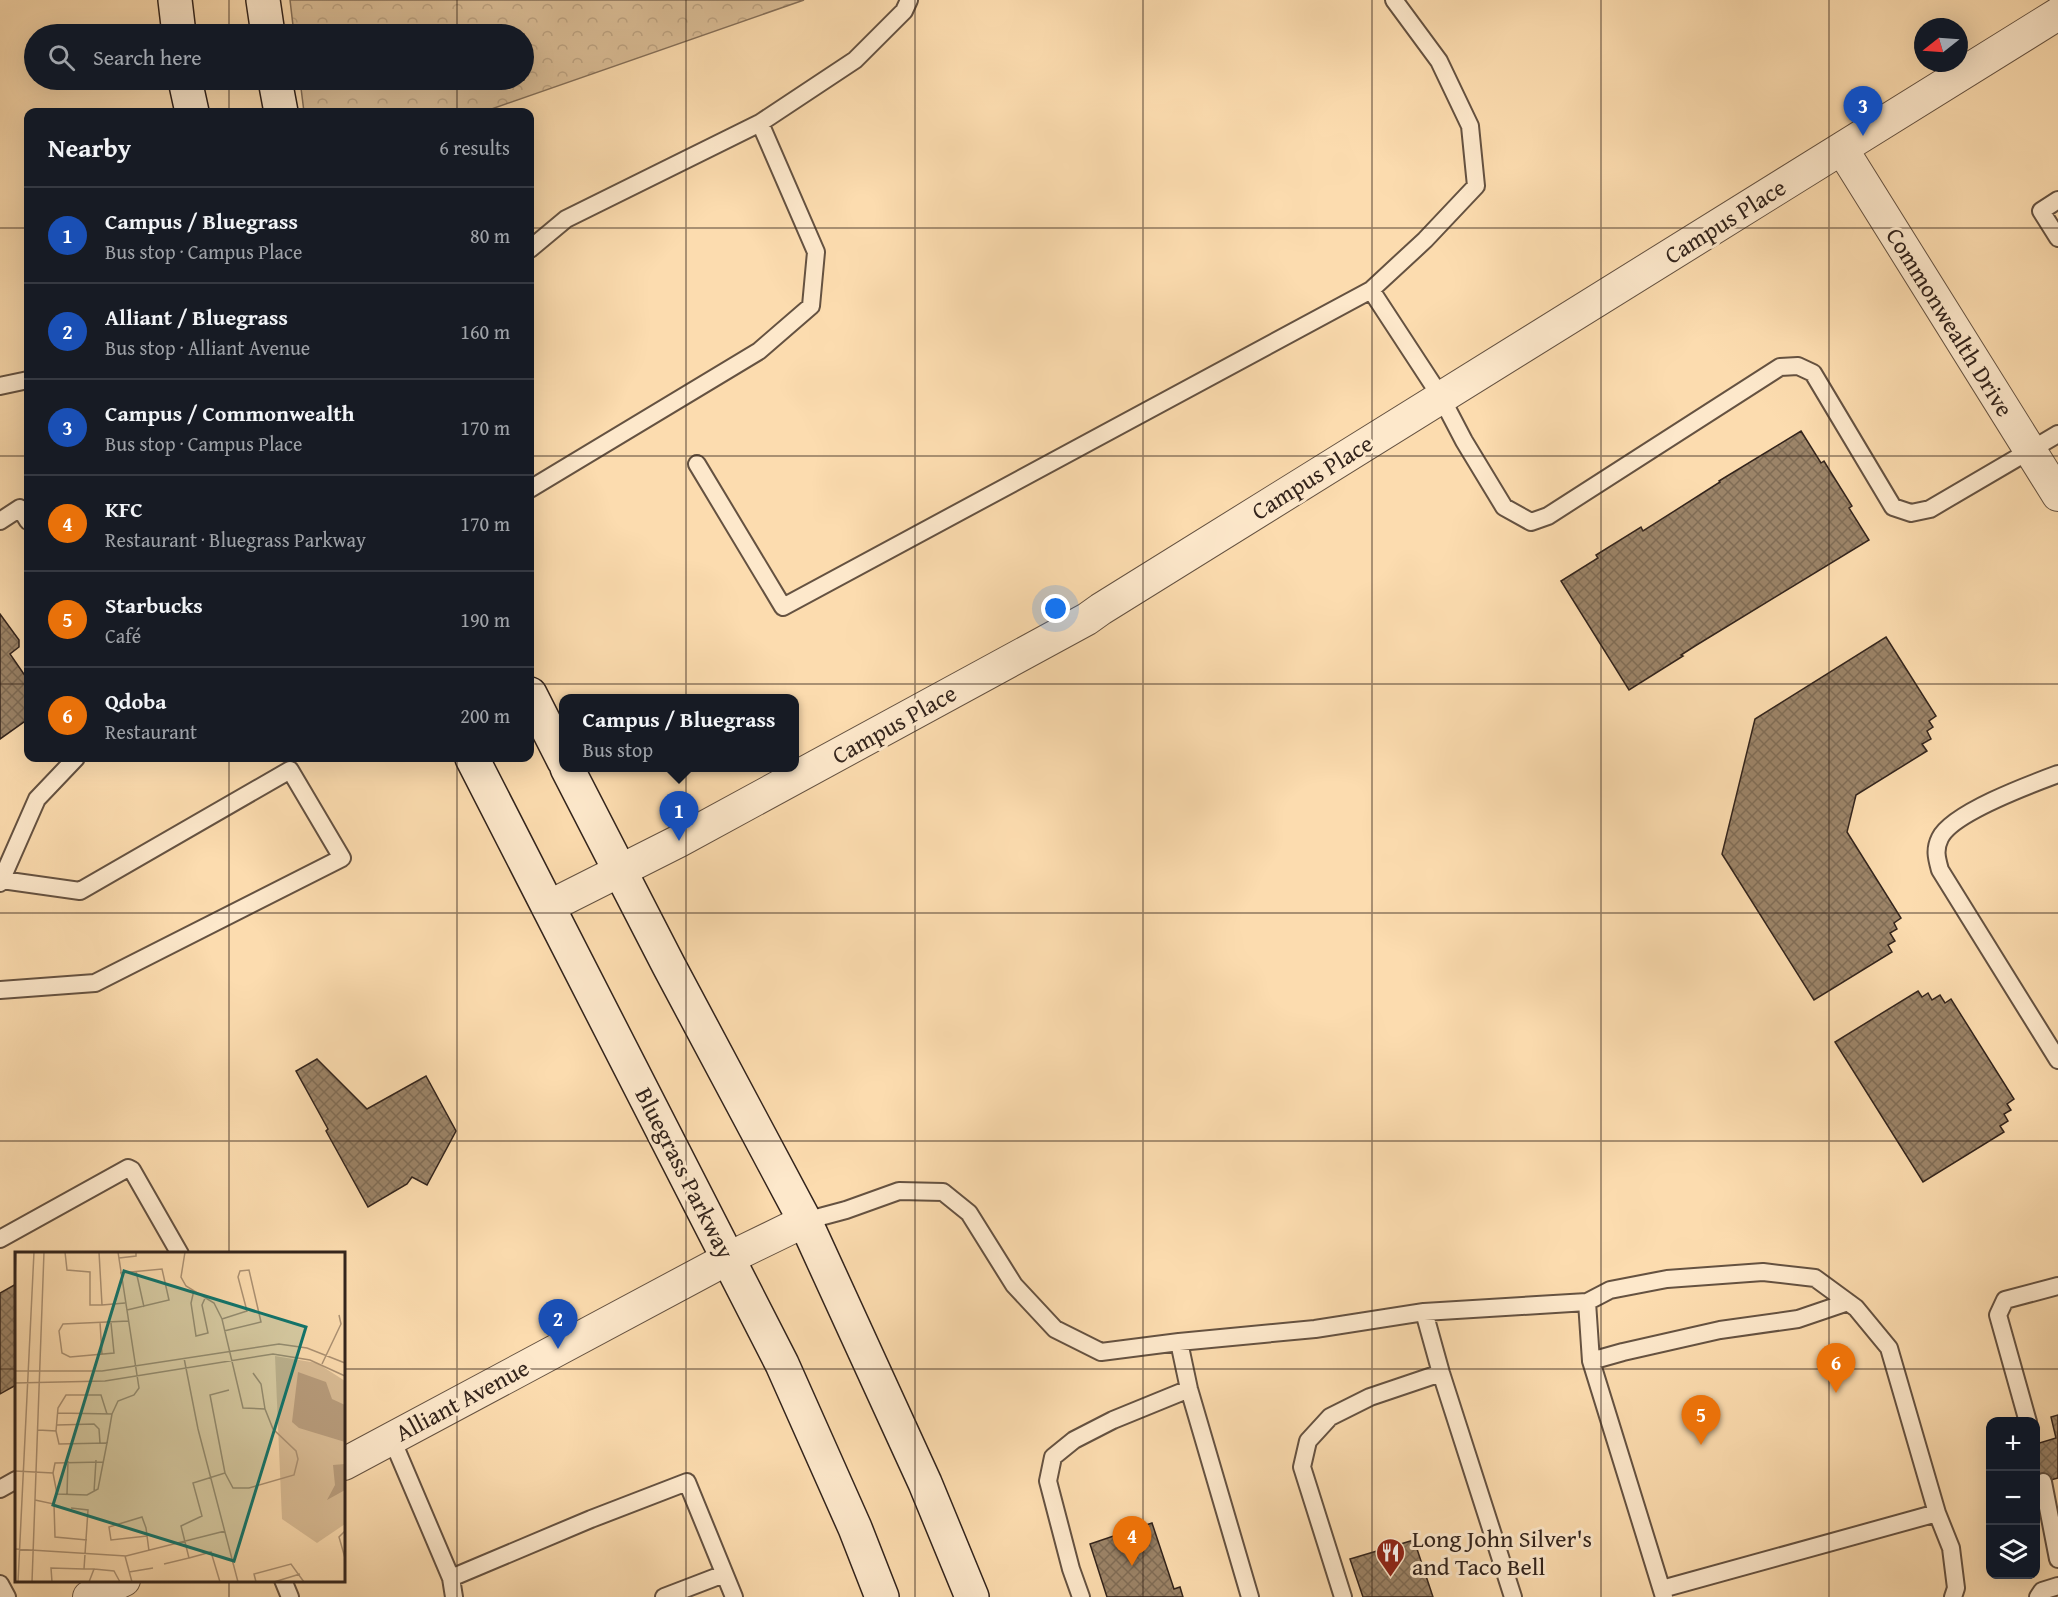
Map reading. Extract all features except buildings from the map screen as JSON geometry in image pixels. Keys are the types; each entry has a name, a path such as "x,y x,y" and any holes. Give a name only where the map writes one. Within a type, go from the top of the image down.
{"street":[{"path":"175,0 178,24"},
{"path":"263,0 267,24"},
{"name":"Campus Place","path":"548,907 620,872 1087,619 2058,14"},
{"path":"187,90 191,108"},
{"path":"277,90 280,108"},
{"name":"Commonwealth Drive","path":"1842,149 2058,495"},
{"path":"534,702 559,751"},
{"name":"Bluegrass Parkway","path":"473,762 782,1364 855,1528 882,1597"},
{"path":"569,772 805,1221 926,1483 972,1597"},
{"name":"Alliant Avenue","path":"345,1463 729,1258 805,1221"},
{"path":"89,1597 122,1582"}],"lane":[{"path":"534,246 566,219 760,123 855,60 903,12 909,0"},
{"path":"697,464 783,607 1371,290 1425,240 1476,186 1470,126 1439,61 1394,0"},
{"path":"534,487 759,351 811,306 816,252 760,123"},
{"path":"2058,200 2041,211 2058,238"},
{"path":"1371,290 1441,397 1464,441 1504,507 1531,522 1548,516 1780,367 1798,366 1813,373 1893,507 1911,513 1930,509 2058,434"},
{"path":"0,386 24,381"},
{"path":"0,520 20,508 24,514"},
{"path":"0,990 95,983 342,858 290,770 80,891 1,881 37,799 72,762"},
{"path":"2058,774 2008,792 1947,828 1940,838 1936,851 1940,870 2058,1060"},
{"path":"0,1239 128,1168 132,1170 179,1252"},
{"path":"805,1221 846,1210 899,1191 943,1192 969,1213 1014,1285 1055,1329 1101,1352 1315,1329 1424,1312 1587,1302 1610,1290 1667,1279 1763,1272 1815,1278 1856,1308 1889,1348 1937,1512 1951,1548 1956,1588 1953,1597"},
{"path":"2027,1417 1998,1315 2005,1300 2058,1286"},
{"path":"1587,1302 1591,1361 1663,1593 1937,1512"},
{"path":"1591,1361 1720,1330 1797,1319 1848,1302"},
{"path":"1424,1312 1441,1373 1514,1597"},
{"path":"1179,1342 1189,1389 1250,1597"},
{"path":"1343,1597 1302,1467 1308,1441 1330,1417 1370,1397 1441,1373"},
{"path":"1081,1597 1071,1569 1048,1481 1053,1457 1074,1440 1113,1420 1189,1389"},
{"path":"391,1437 451,1578 454,1597"},
{"path":"0,1489 15,1481"},
{"path":"451,1578 591,1519 687,1482 734,1597"},
{"path":"2043,1482 2058,1559"},
{"path":"664,1597 724,1574"},
{"path":"284,1582 290,1597"},
{"path":"0,1584 7,1597"},
{"path":"2038,1597 2042,1591 2058,1586"}],"green space":[{"path":"290,0 804,0 494,108 304,108 301,90 534,90 534,24 293,24"}],"place":[{"name":"Campus / Commonwealth","path":"1863,136"},
{"name":"Campus / Bluegrass","path":"679,841"},
{"name":"Alliant / Bluegrass","path":"558,1349"},
{"name":"Qdoba","path":"1836,1393"},
{"name":"Starbucks","path":"1701,1445"},
{"name":"KFC","path":"1132,1566"},
{"name":"Long John Silver's and Taco Bell","path":"1391,1578"}]}
